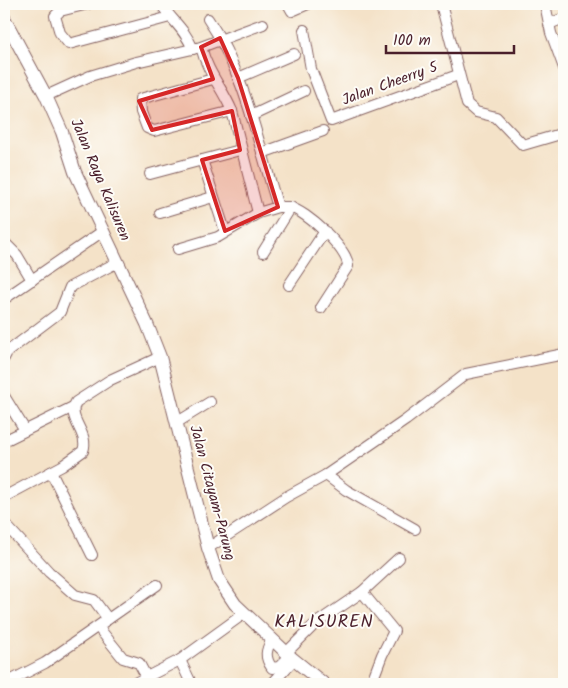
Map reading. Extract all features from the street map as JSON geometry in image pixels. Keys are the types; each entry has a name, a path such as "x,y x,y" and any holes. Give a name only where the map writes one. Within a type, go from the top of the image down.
{"main road":[{"name":"Jalan Raya Kalisuren","path":"4,18 46,96 62,132 75,172 147,324 160,357"},
{"name":"Jalan Citayam-Parung","path":"160,357 213,567 225,592 290,656 324,684"}],"street":[{"path":"88,4 60,11 55,16 60,34 69,44 170,17"},
{"path":"161,4 197,48 213,79 227,98 258,213"},
{"path":"288,4 292,11 308,4"},
{"path":"441,4 467,104 472,109 496,117 521,145 564,133"},
{"path":"545,4 549,24 564,68"},
{"path":"549,24 564,18"},
{"path":"208,19 220,38 238,78 278,207"},
{"path":"46,96 90,76 136,62 197,48 220,38 263,24"},
{"name":"Jalan Cheerry 5","path":"304,30 311,69 331,122 458,75"},
{"path":"238,78 294,54"},
{"path":"213,79 140,99 139,102 146,126 154,130 232,111"},
{"path":"251,116 304,91"},
{"path":"262,153 323,131"},
{"path":"150,174 240,150"},
{"path":"202,160 225,231"},
{"path":"160,213 213,197"},
{"path":"178,249 218,237 225,231 258,213 278,207 290,207 318,224 344,254 348,264 321,308"},
{"path":"262,252 290,207"},
{"path":"4,300 103,231"},
{"path":"289,285 325,232"},
{"path":"4,242 17,255 32,280"},
{"path":"5,352 60,312 70,287 118,262"},
{"path":"208,548 286,497 326,475 406,420 466,374 564,354"},
{"path":"4,441 73,407 86,394 110,380 160,357"},
{"path":"4,396 25,430"},
{"path":"176,423 210,402"},
{"path":"4,496 70,461 84,448 84,439 73,416 73,407"},
{"path":"51,472 92,555"},
{"path":"326,475 346,490 415,529"},
{"path":"4,523 49,572 75,595 94,600 108,619"},
{"path":"272,684 290,656 315,624 362,592 399,558"},
{"path":"4,684 45,663 157,585"},
{"path":"362,592 394,631 371,684"},
{"path":"98,627 123,658 139,662 140,682 180,660 245,613"},
{"path":"272,639 266,650 266,657 272,668 279,667 290,656"},
{"path":"180,660 190,681"}],"highlighted area":[{"path":"220,38 238,78 278,207 225,231 202,160 240,150 232,111 152,130 139,101 213,79 201,47"}],"district":[{"name":"KALISUREN","path":"324,622"}]}
